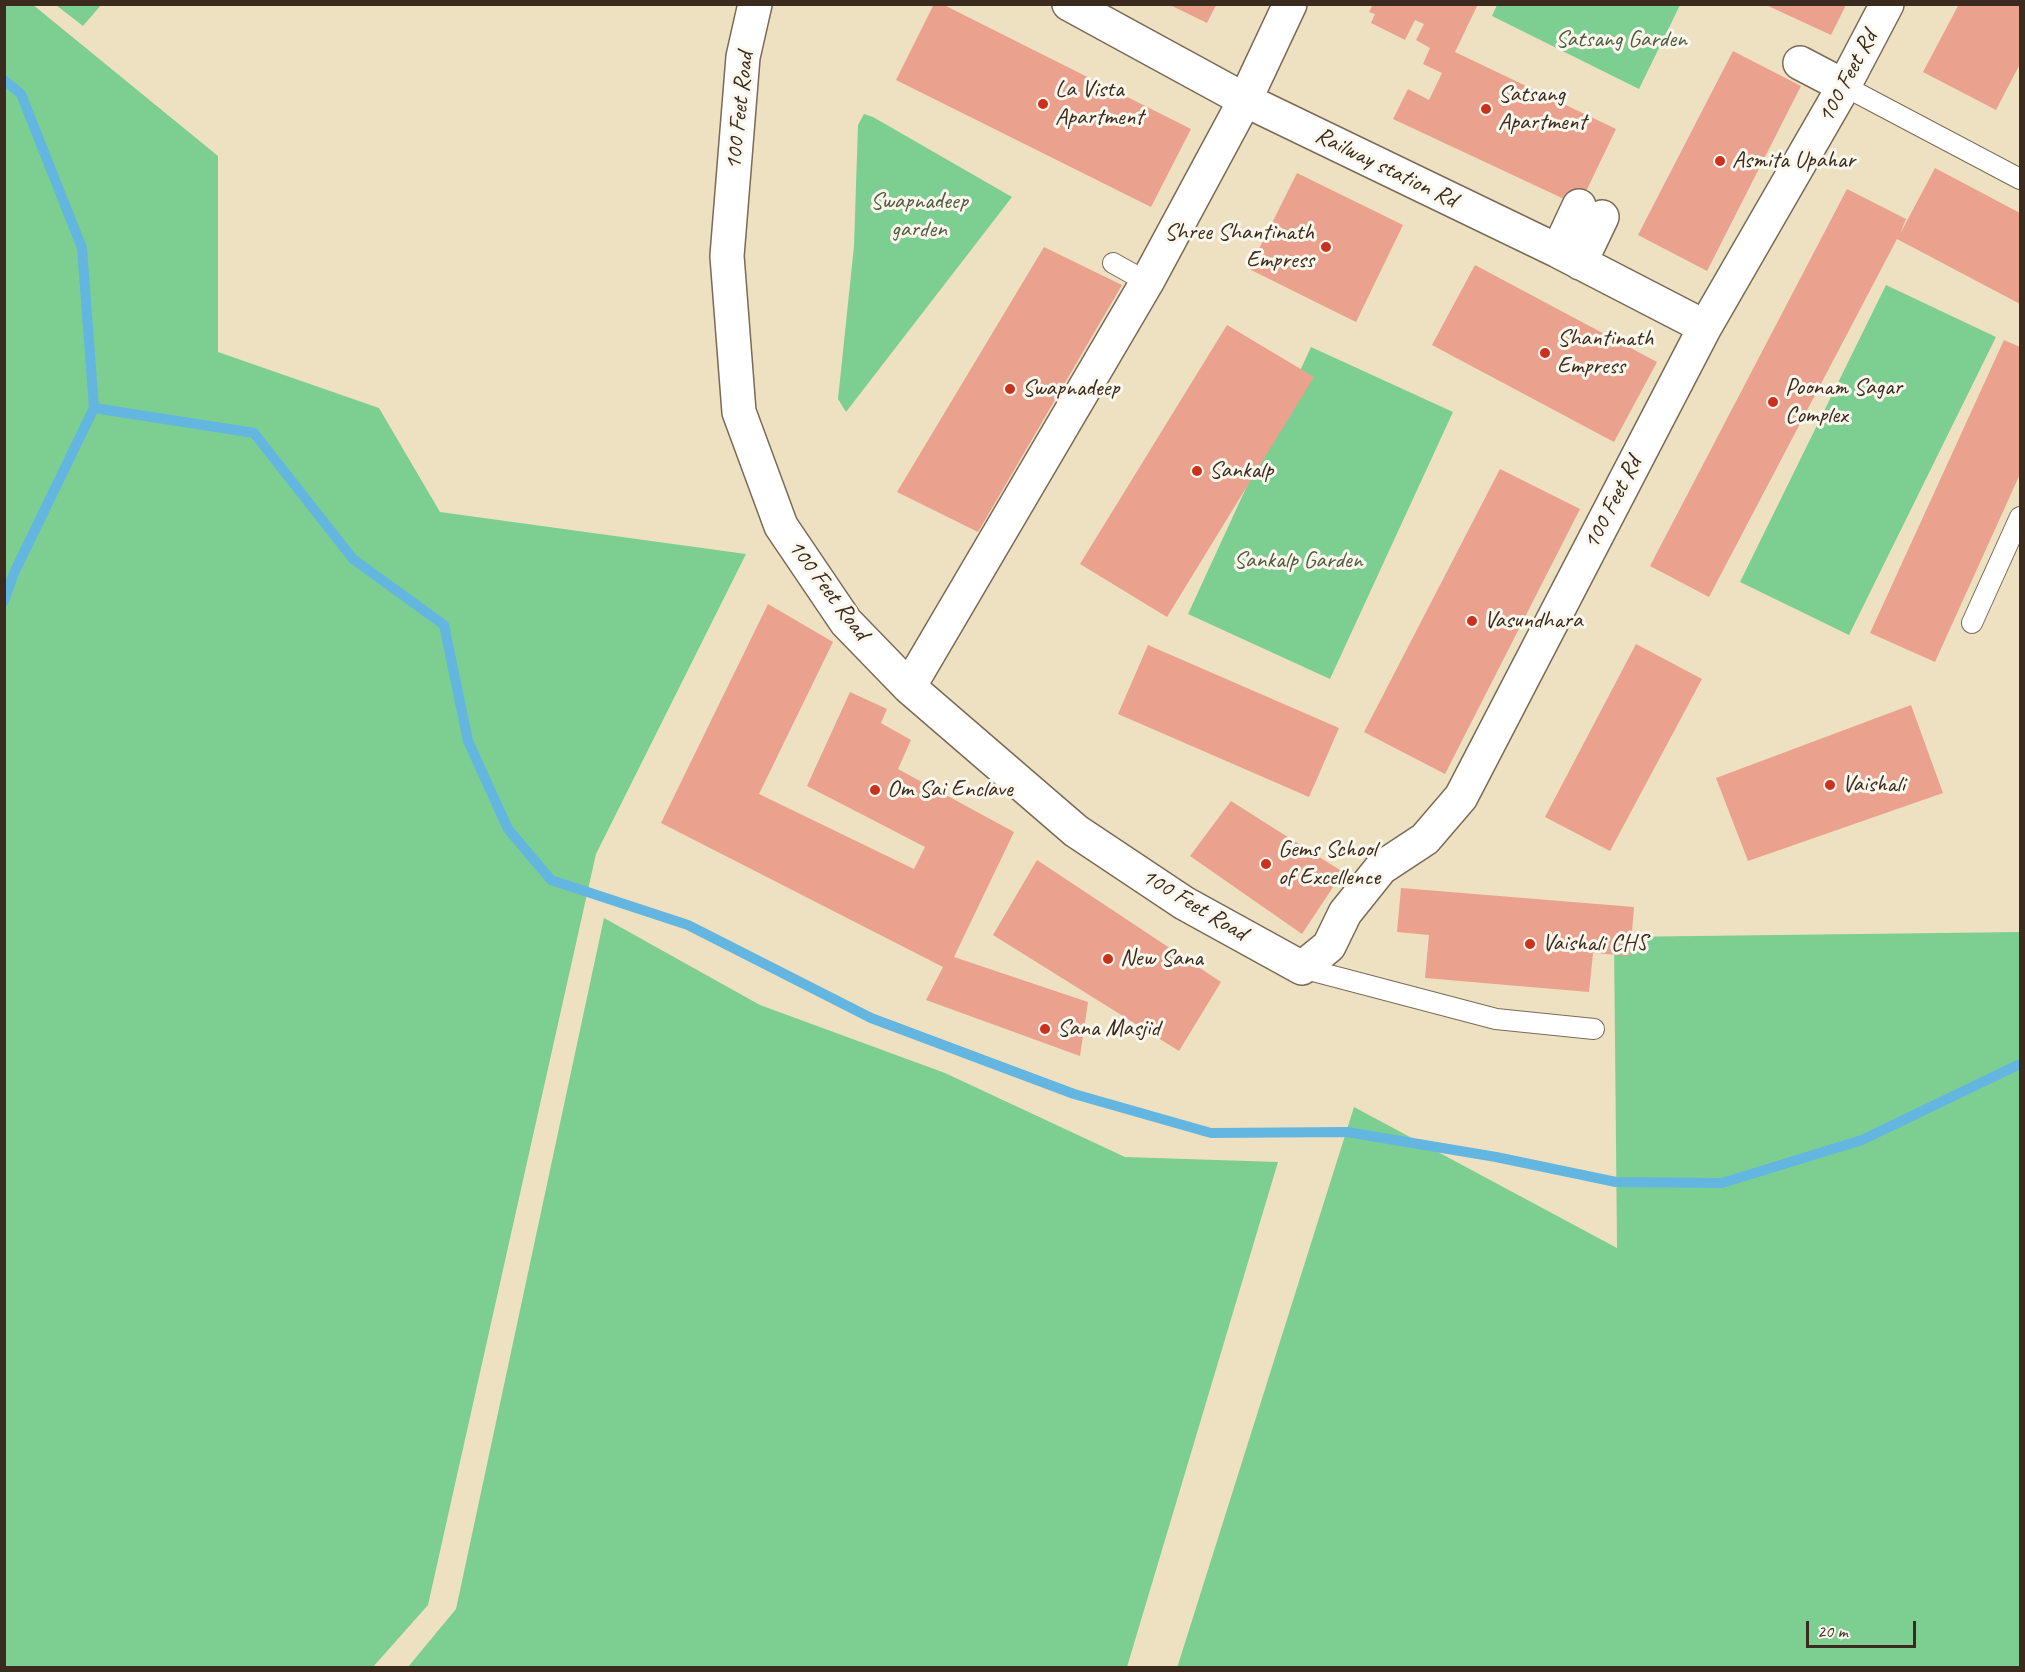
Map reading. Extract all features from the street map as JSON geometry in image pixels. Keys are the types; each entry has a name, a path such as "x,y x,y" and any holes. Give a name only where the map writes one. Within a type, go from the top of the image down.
{"street":[{"name":"100 Feet Road","path":"755,4 743,57 727,256 739,412 781,526 846,622 909,687 1076,831 1184,903 1302,968"},
{"name":"Railway station Rd","path":"1069,4 1245,100 1317,121 1569,257 1705,327"},
{"path":"909,687 1148,282 1245,100 1290,4"},
{"name":"100 Feet Rd","path":"1302,968 1329,946 1345,913 1381,868 1425,839 1461,797 1705,327 1844,86 1887,4"},
{"path":"1800,63 1844,86"},
{"path":"1569,257 1590,212"}],"lane":[{"path":"1844,86 2020,179"},
{"path":"1113,263 1148,282"},
{"path":"1972,623 2020,517"},
{"path":"1302,968 1496,1019 1594,1029"}],"green space":[{"path":"32,4 218,156 218,352 379,408 440,512 746,554 596,854 428,1605 373,1667 5,1667 4,5"},
{"name":"Satsang Garden","path":"1497,4 1680,5 1639,89 1492,16"},
{"path":"56,5 101,5 83,26"},
{"name":"Swapnadeep garden","path":"864,114 1012,197 846,412 838,399 854,246 858,125"},
{"path":"1886,285 1996,337 1849,635 1740,582"},
{"name":"Sankalp Garden","path":"1311,347 1453,412 1330,679 1188,614"},
{"path":"604,918 760,1005 945,1073 1125,1157 1278,1162 1127,1667 408,1667 456,1609"},
{"path":"2020,932 2020,1667 1177,1668 1354,1107 1617,1248 1614,937"}],"building":[{"name":"La Vista Apartment","path":"934,4 942,4 1191,129 1151,207 896,80"},
{"name":"Satsang Apartment","path":"1373,4 1478,4 1455,52 1616,129 1579,206 1393,119 1408,89 1429,100 1442,73 1423,64 1430,48 1416,40 1424,24 1415,20 1405,40 1371,23 1375,14 1369,12"},
{"path":"1959,4 2020,4 2020,64 1996,110 1923,72"},
{"path":"1170,5 1216,5 1207,23"},
{"path":"1766,5 1846,5 1831,35"},
{"name":"Asmita Upahar","path":"1733,51 1801,86 1707,271 1638,235"},
{"name":"Poonam Sagar Complex","path":"1935,168 2020,213 2020,304 1897,239 1709,597 1650,566 1847,189 1906,219 1900,234"},
{"name":"Shree Shantinath Empress","path":"1297,173 1403,225 1356,322 1249,269"},
{"name":"Swapnadeep","path":"1044,247 1122,285 978,532 897,492"},
{"name":"Shantinath Empress","path":"1475,265 1657,362 1614,442 1432,345"},
{"name":"Sankalp","path":"1227,325 1314,377 1167,617 1080,564"},
{"name":"Poonam Sagar Complex","path":"2004,340 2020,347 2020,474 1935,662 1870,633"},
{"name":"Vasundhara","path":"1500,469 1580,509 1445,774 1364,732"},
{"name":"Om Sai Enclave","path":"768,604 833,642 759,794 914,869 925,847 807,786 850,692 887,709 881,723 911,740 898,769 1014,832 954,957 1088,1002 1080,1056 926,1000 943,967 661,823"},
{"name":"Vasundhara","path":"1636,644 1702,679 1610,851 1545,817"},
{"path":"1148,645 1339,728 1309,797 1118,714"},
{"name":"Vaishali","path":"1911,705 1943,793 1748,861 1716,778"},
{"name":"Gems School of Excellence","path":"1231,801 1343,872 1302,934 1190,856"},
{"name":"New Sana","path":"1037,860 1221,982 1179,1051 993,935"},
{"name":"Vaishali CHS","path":"1401,888 1634,907 1630,956 1593,953 1589,992 1425,978 1429,935 1397,932"}],"waterway":[{"path":"4,80 21,94 82,248 94,408 14,573 4,601"},
{"path":"94,408 254,433 353,559 444,625 468,741 508,829 551,880 688,925 871,1018 1074,1094 1211,1133 1347,1132 1496,1157 1616,1182 1722,1183 1862,1140 2020,1064"}],"place":[{"name":"La Vista Apartment","path":"1043,104"},
{"name":"Satsang Apartment","path":"1486,109"},
{"name":"Asmita Upahar","path":"1720,161"},
{"name":"Shree Shantinath Empress","path":"1326,247"},
{"name":"Shantinath Empress","path":"1545,353"},
{"name":"Swapnadeep","path":"1010,389"},
{"name":"Poonam Sagar Complex","path":"1773,402"},
{"name":"Sankalp","path":"1197,471"},
{"name":"Vasundhara","path":"1472,621"},
{"name":"Vaishali","path":"1830,785"},
{"name":"Om Sai Enclave","path":"875,790"},
{"name":"Gems School of Excellence","path":"1266,864"},
{"name":"Vaishali CHS","path":"1530,944"},
{"name":"New Sana","path":"1108,959"},
{"name":"Sana Masjid","path":"1045,1029"}]}
